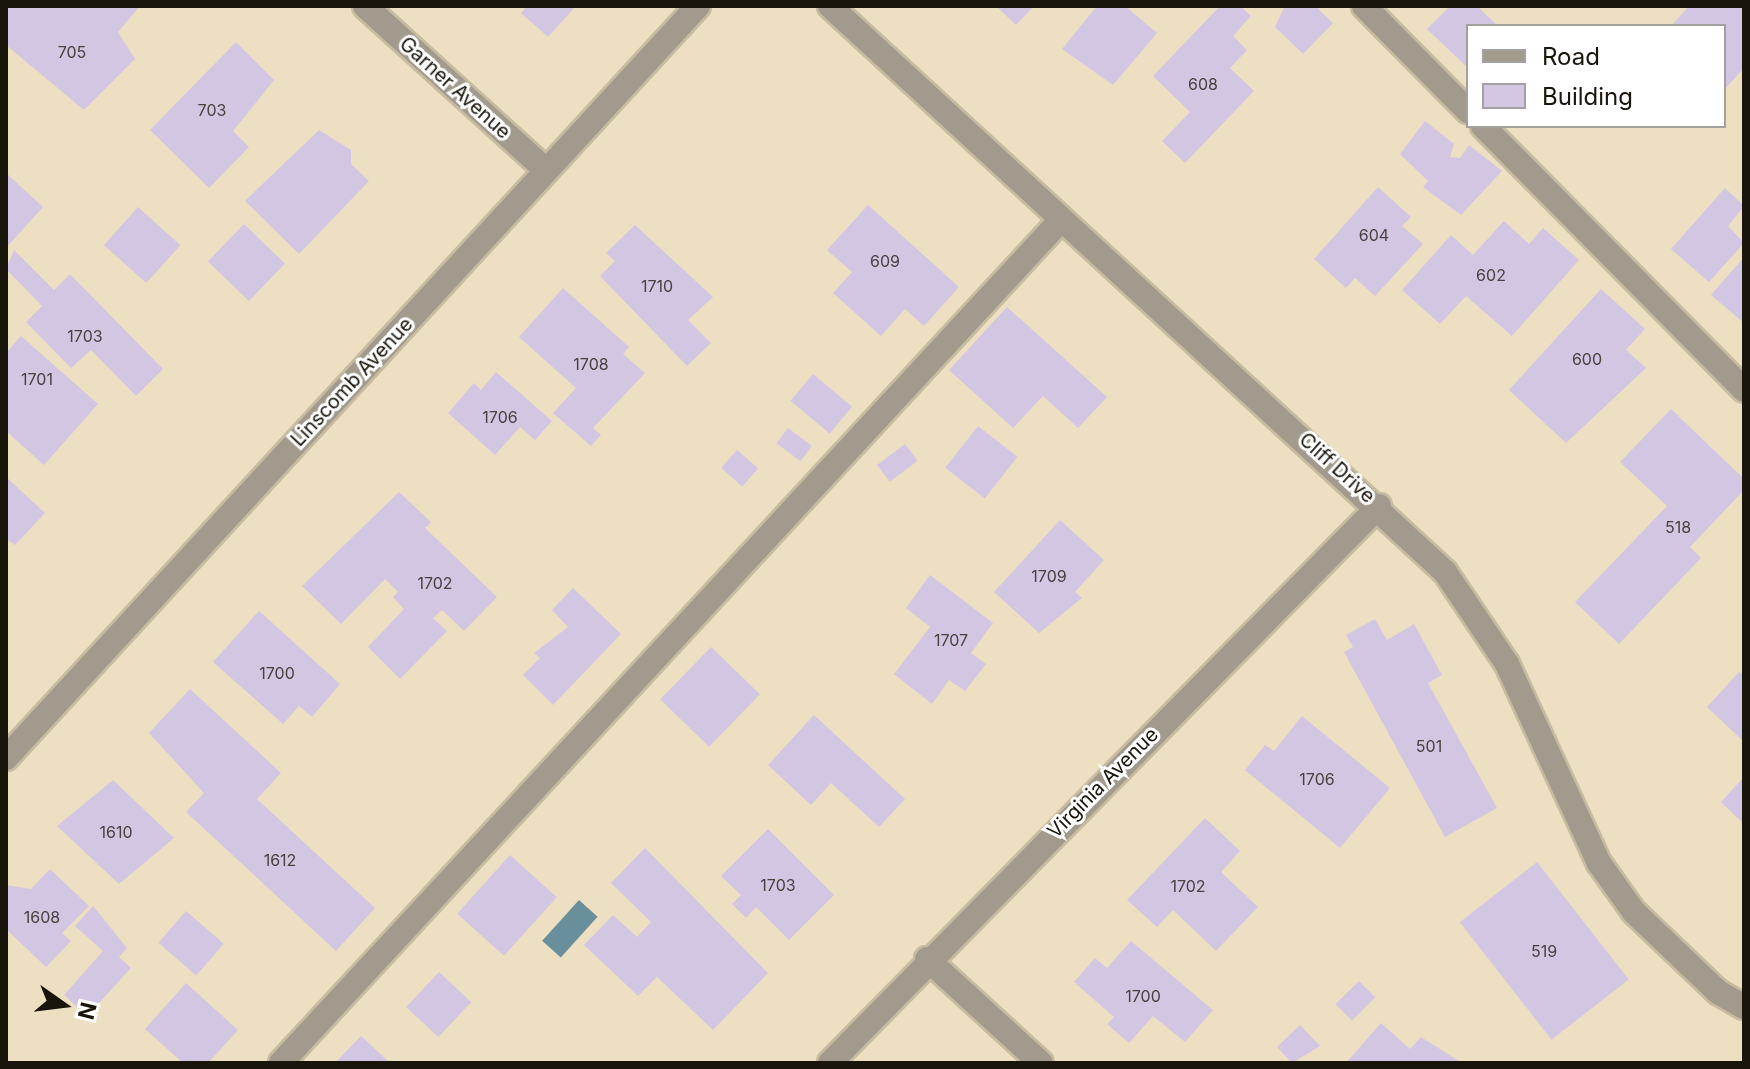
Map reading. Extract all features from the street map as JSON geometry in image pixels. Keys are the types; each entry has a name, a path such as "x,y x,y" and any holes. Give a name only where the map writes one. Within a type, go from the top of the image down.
{"street":[{"name":"Garner Avenue","path":"365,6 546,170"},
{"name":"Linscomb Avenue","path":"6,758 698,6"},
{"name":"Cliff Drive","path":"830,6 1060,221 1379,506 1445,572 1507,664 1616,887 1718,992 1744,1007"},
{"path":"1364,6 1466,109"},
{"path":"1485,128 1744,390"},
{"path":"281,1063 1060,221"},
{"name":"Virginia Avenue","path":"830,1063 927,959 1379,506"},
{"path":"927,959 1041,1063"}],"water":[{"path":"579,900 598,917 561,958 542,941"}],"building":[{"path":"6,6 140,6 118,32 135,59 84,110 6,45"},
{"path":"527,6 576,6 548,37 521,13"},
{"path":"996,6 1034,6 1016,25"},
{"path":"1097,6 1125,6 1157,33 1113,85 1062,49"},
{"path":"1220,6 1240,6 1251,16 1233,36 1247,50 1230,68 1254,91 1185,163 1162,141 1190,112 1153,76"},
{"path":"1285,6 1315,6 1333,23 1303,54 1275,27"},
{"path":"1450,6 1477,6 1496,24 1466,24 1466,66 1427,29"},
{"path":"1689,6 1744,6 1744,68 1726,88 1726,24 1673,24"},
{"path":"236,42 274,80 233,131 249,147 209,188 150,130"},
{"path":"1425,121 1454,144 1450,157 1460,158 1469,145 1502,171 1461,215 1423,187 1428,181 1400,154"},
{"path":"319,130 351,150 351,164 369,181 299,254 245,201"},
{"path":"6,173 43,207 6,248"},
{"path":"1378,187 1411,217 1402,226 1423,244 1375,296 1355,278 1346,288 1314,259"},
{"path":"1725,188 1744,206 1728,226 1744,243 1709,282 1671,249"},
{"path":"868,205 959,287 924,326 905,309 881,336 833,293 852,272 827,250"},
{"path":"138,207 180,245 146,283 104,245"},
{"path":"1504,221 1529,244 1543,228 1579,260 1512,336 1466,296 1440,324 1402,290 1451,235 1473,255"},
{"path":"244,224 285,264 249,301 208,261"},
{"path":"635,225 713,297 688,320 711,343 687,366 600,276 615,261 606,253"},
{"path":"14,250 54,290 70,274 163,369 136,396 91,350 71,368 26,322 42,306 6,269"},
{"path":"1744,257 1744,323 1711,295"},
{"path":"563,288 629,347 623,354 645,373 593,428 601,435 591,446 553,413 576,388 519,337"},
{"path":"1601,289 1645,329 1626,350 1646,368 1566,443 1509,390"},
{"path":"1007,307 1107,397 1078,428 1043,396 1013,428 949,370"},
{"path":"21,336 98,404 44,465 6,431 6,353"},
{"path":"496,372 552,421 535,440 520,427 495,455 448,413 474,383 481,390"},
{"path":"813,374 852,407 830,434 791,401"},
{"path":"1671,409 1744,479 1744,490 1690,547 1701,558 1619,644 1575,602 1667,506 1620,462"},
{"path":"978,426 1017,457 985,499 945,468"},
{"path":"788,428 812,446 801,461 777,443"},
{"path":"905,444 918,461 890,482 877,465"},
{"path":"737,450 758,468 742,486 721,468"},
{"path":"6,477 45,513 15,545 6,539"},
{"path":"399,492 431,522 425,528 497,597 464,631 442,610 433,618 447,631 400,679 368,647 404,609 393,597 398,592 385,579 341,624 302,586"},
{"path":"1060,520 1104,560 1075,592 1082,598 1039,633 994,592"},
{"path":"930,575 993,623 971,653 986,664 965,691 949,680 932,704 894,674 930,627 906,608"},
{"path":"573,588 621,634 553,705 523,675 540,658 534,653 568,627 552,610"},
{"path":"259,611 340,684 312,717 299,706 283,724 213,662"},
{"path":"1375,619 1387,640 1414,624 1442,675 1428,683 1497,808 1445,837 1344,652 1353,647 1346,635"},
{"path":"711,647 760,694 709,747 660,700"},
{"path":"1739,672 1744,676 1744,742 1707,707"},
{"path":"190,689 281,773 257,799 375,908 336,951 186,812 204,793 149,733"},
{"path":"814,715 905,799 879,827 831,783 811,805 768,765"},
{"path":"1302,716 1390,788 1340,848 1245,770 1265,745 1274,751"},
{"path":"1744,777 1744,824 1721,802"},
{"path":"113,780 174,838 119,884 57,826"},
{"path":"1205,818 1240,851 1221,872 1258,907 1216,951 1173,910 1157,927 1127,900"},
{"path":"768,829 834,895 789,940 756,907 746,918 732,904 741,895 721,876"},
{"path":"645,848 768,973 713,1030 657,977 638,996 584,945 613,915 637,937 651,922 611,883"},
{"path":"510,855 557,897 504,956 457,914"},
{"path":"1537,862 1629,979 1552,1040 1460,922"},
{"path":"50,869 89,906 62,933 71,941 46,967 6,929 6,885 31,889"},
{"path":"93,906 127,948 119,957 131,968 87,1016 64,995 103,951 75,926"},
{"path":"186,911 224,944 196,976 158,943"},
{"path":"1131,941 1213,1010 1185,1042 1153,1016 1129,1043 1107,1024 1114,1017 1074,982 1095,958 1107,968"},
{"path":"439,972 471,1002 438,1037 406,1007"},
{"path":"1359,981 1375,997 1352,1021 1336,1004"},
{"path":"186,983 238,1030 208,1063 183,1063 145,1029"},
{"path":"1381,1023 1410,1049 1421,1037 1462,1063 1346,1063"},
{"path":"1300,1025 1320,1046 1292,1063 1277,1047"},
{"path":"361,1036 390,1063 335,1063"}]}
